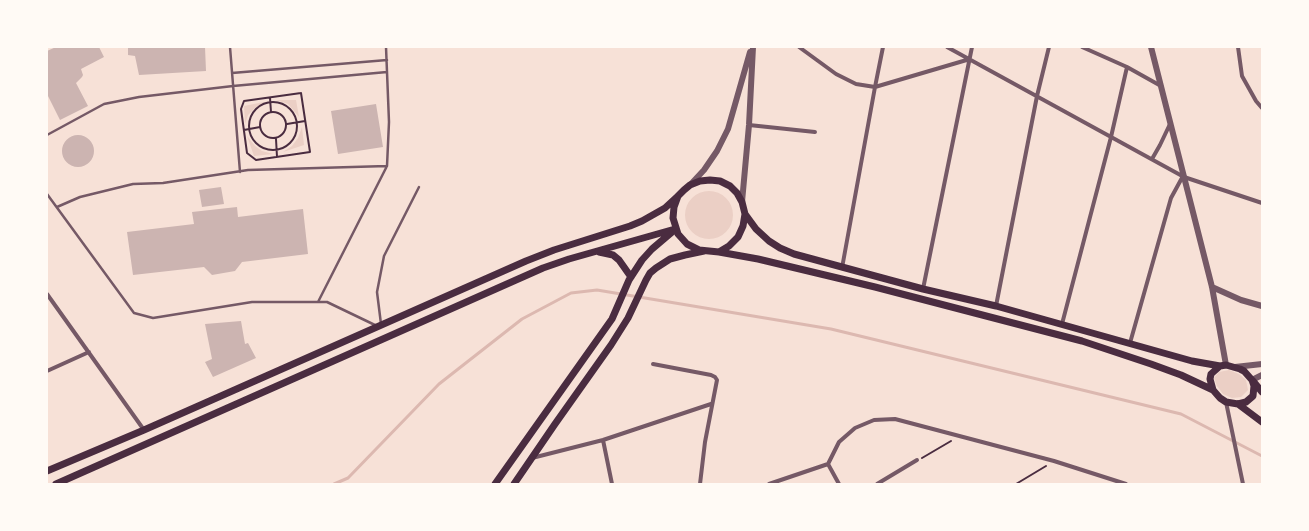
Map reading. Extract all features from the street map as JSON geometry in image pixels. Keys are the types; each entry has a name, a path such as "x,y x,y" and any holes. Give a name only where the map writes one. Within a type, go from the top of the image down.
{"main road":[{"path":"47,471 144,430 526,261 630,226 653,216 690,185 705,180 720,181 730,186 737,193 742,202 745,214 756,229 769,241 794,254 923,289 996,306 1192,361 1235,367 1244,371 1262,392"},
{"path":"678,196 673,212 675,229 680,238 695,249 758,259 875,287 1082,341 1181,375 1213,390 1226,402 1238,404 1246,402 1253,396 1254,386 1252,380"},
{"path":"719,252 729,246 738,237 743,226 745,214"},
{"path":"56,484 522,277 569,259 675,229"},
{"path":"495,484 612,319 630,278 647,253 675,229"},
{"path":"514,484 628,318 646,280 656,268 670,260 704,251"},
{"path":"597,252 605,252 613,255 619,260 630,278"},
{"path":"1213,390 1210,379 1211,374 1223,365"},
{"path":"1238,404 1262,422"},
{"path":"144,430 150,443"}],"street":[{"path":"742,202 749,126 752,47"},
{"path":"690,185 704,170 718,151 728,129 752,47"},
{"path":"799,47 836,74 856,84 875,87 970,59"},
{"path":"842,268 883,47"},
{"path":"948,47 1183,177 1262,203"},
{"path":"923,289 972,47"},
{"path":"996,306 1048,47"},
{"path":"1082,47 1161,86"},
{"path":"1151,47 1212,287 1223,365"},
{"path":"1238,47 1242,76 1256,102 1262,108"},
{"path":"1062,324 1111,137 1127,68"},
{"path":"1152,159 1170,124"},
{"path":"749,126 815,132"},
{"path":"1130,343 1171,198 1183,177"},
{"path":"1212,287 1241,300 1262,306"},
{"path":"47,294 144,430"},
{"path":"47,371 89,352"},
{"path":"654,364 715,376 717,380 700,484"},
{"path":"1235,367 1262,364"},
{"path":"1252,380 1262,374"},
{"path":"1226,402 1243,484"},
{"path":"532,458 602,440 712,404"},
{"path":"769,484 828,464 839,442 855,428 874,420 895,419 1054,461 1126,484"},
{"path":"602,440 612,484"},
{"path":"877,484 917,460"},
{"path":"828,464 839,484"}],"lane":[{"path":"230,47 240,172"},
{"path":"318,302 387,166 389,122 386,47"},
{"path":"232,73 387,60"},
{"path":"47,135 104,104 139,97 233,86 387,72"},
{"path":"57,207 80,197 133,184 163,183 248,170 387,166"},
{"path":"47,194 134,313 153,318 252,302 327,302 379,326 377,292 384,256 419,187"}],"path":[{"path":"301,93 305,121 310,152 256,160 247,153 241,109 244,102 301,93"},
{"path":"270,98 271,112"},
{"path":"270,103 282,104 289,108 294,114 297,122 297,131 289,145 277,150 266,150 260,146 254,141 249,129 250,119 253,112 259,107 270,103"},
{"path":"271,112 278,112 282,114 287,124 286,131 276,138 267,137 263,134 260,126 262,118 271,112"},
{"path":"287,124 305,121"},
{"path":"244,130 260,126"},
{"path":"276,138 277,157"},
{"path":"917,460 959,436"},
{"path":"1016,484 1054,461"}],"shaded area":[{"path":"276,100 296,100 299,117 288,104"},
{"path":"264,102 248,115 245,124 244,106"},
{"path":"302,127 304,145 283,152 292,146 298,138"},
{"path":"247,136 255,146 262,151 273,154 254,156"},
{"path":"704,191 714,191 723,195 729,201 733,210 733,220 729,229 723,235 714,239 704,239 695,235 689,229 685,220 685,210 689,201 695,195"},
{"path":"1229,370 1239,374 1246,380 1248,390 1241,397 1232,398 1223,394 1217,386 1214,378 1217,374 1219,372"}],"building":[{"path":"56,47 99,47 104,57 81,69 83,75 76,83 88,106 60,120 47,94 47,51"},
{"path":"128,47 205,47 206,71 139,75 135,56 128,55"},
{"path":"376,104 383,147 338,154 331,111"},
{"path":"78,135 89,140 94,151 89,162 78,167 67,162 62,151 67,140"},
{"path":"221,187 224,204 202,207 199,190"},
{"path":"237,207 238,217 303,209 308,254 242,262 235,271 212,275 204,267 133,275 127,232 194,224 192,212"},
{"path":"241,321 245,344 248,343 256,358 213,377 205,362 212,359 205,324"}],"waterway":[{"path":"334,484 348,478 439,384 522,319 571,293 597,290 831,329 1181,414 1262,456"}]}
